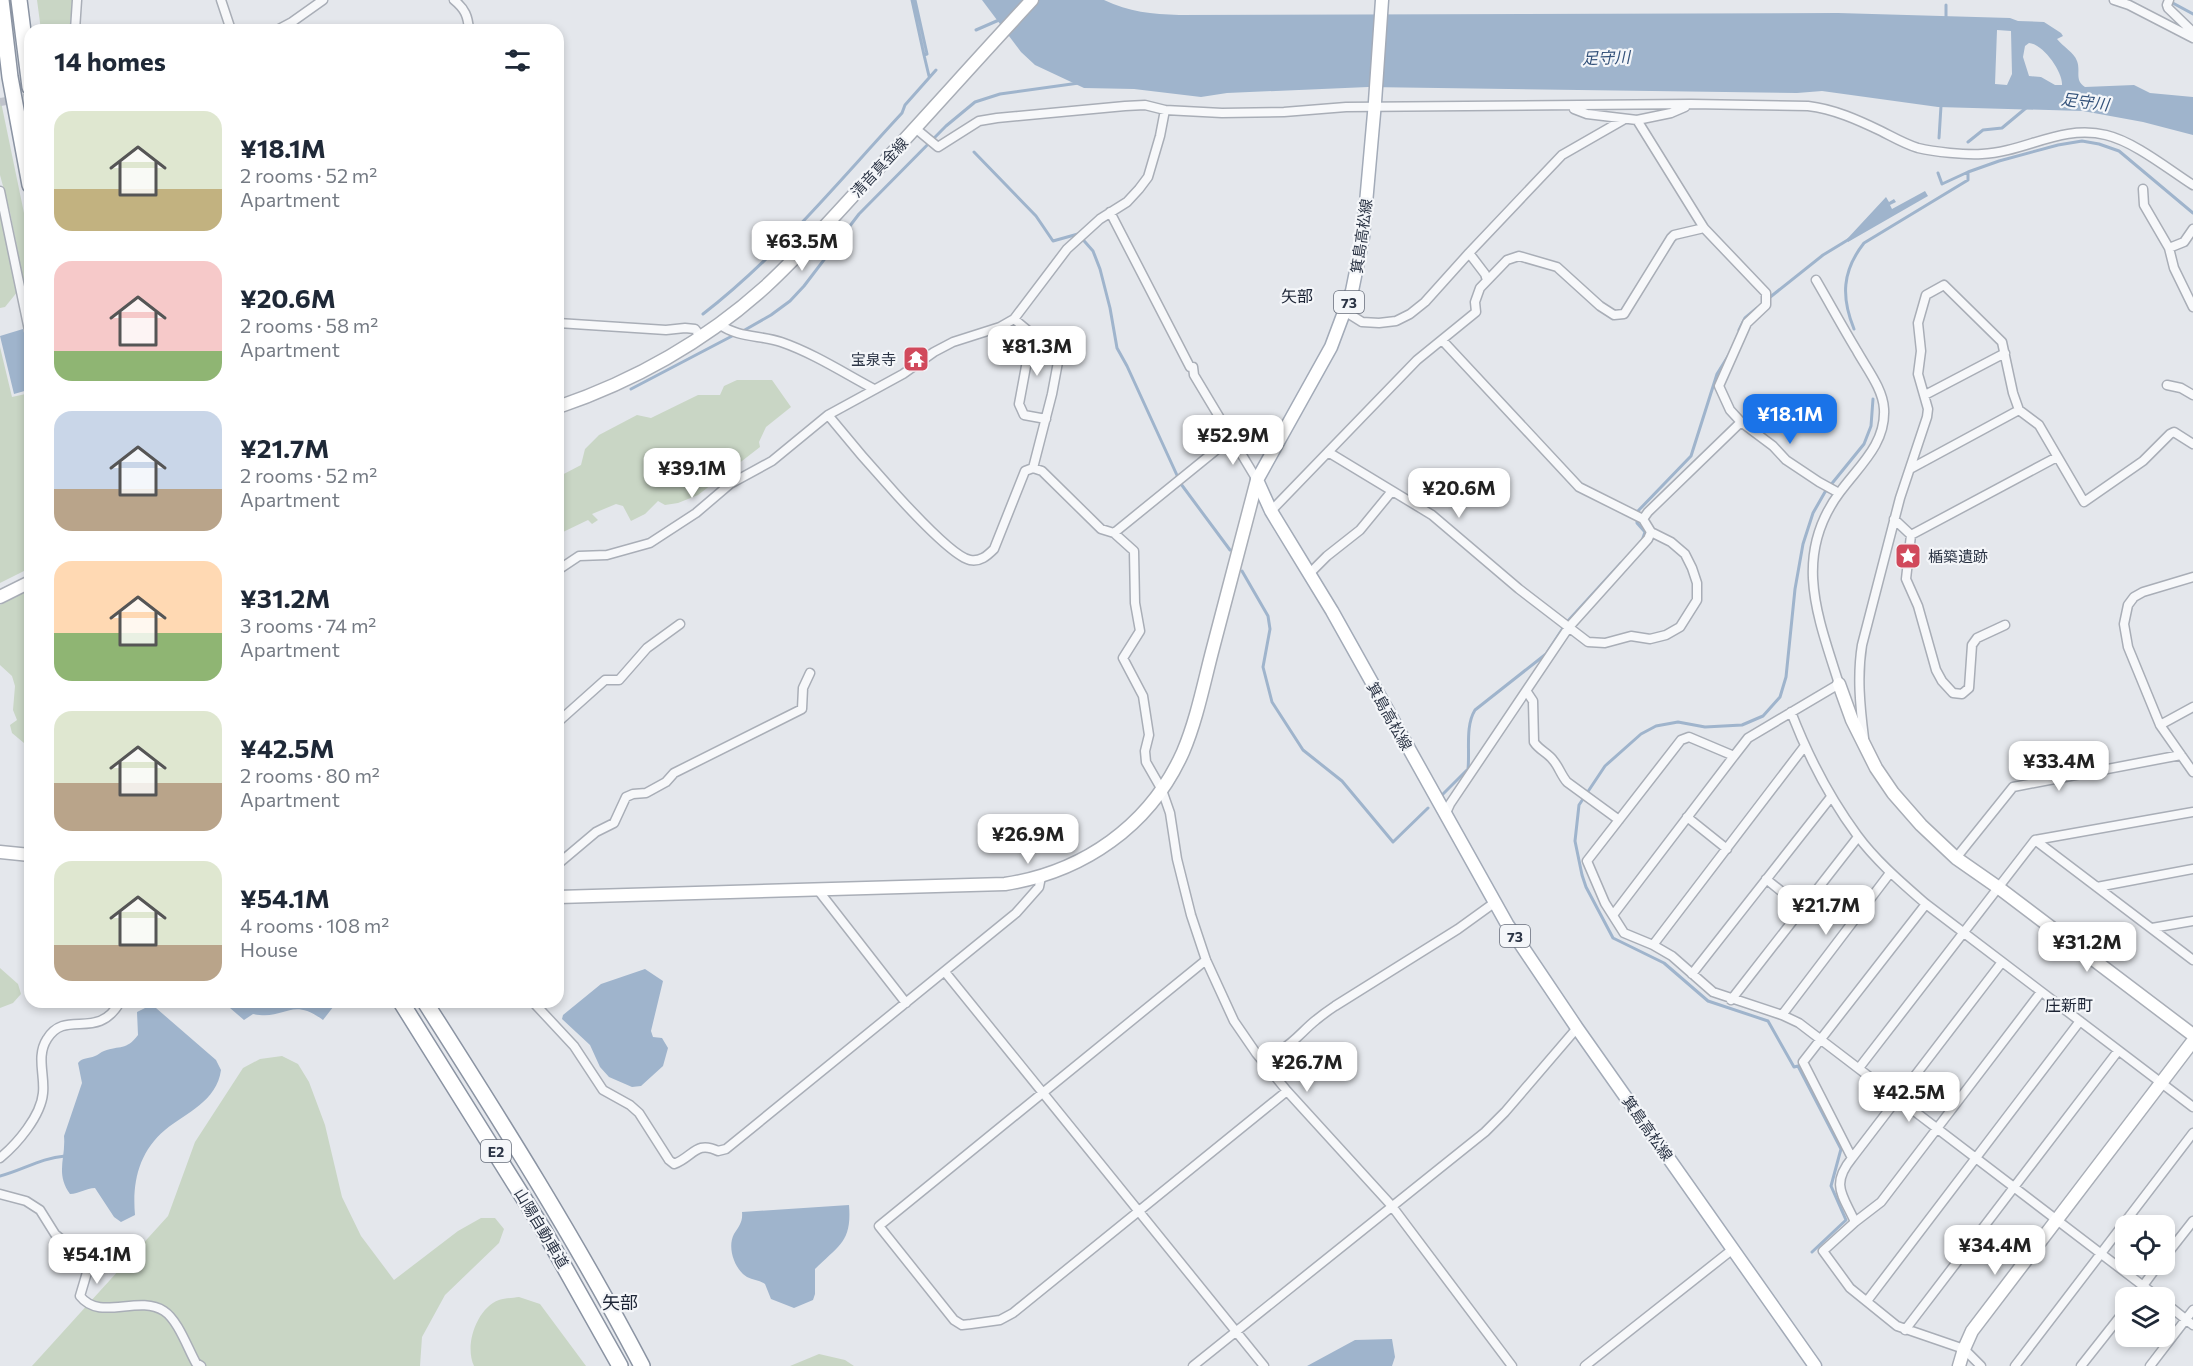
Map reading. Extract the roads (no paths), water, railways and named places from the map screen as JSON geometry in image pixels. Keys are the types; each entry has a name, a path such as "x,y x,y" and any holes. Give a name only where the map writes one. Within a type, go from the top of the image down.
{"highway":[{"path":"1,0 10,77 24,153"},
{"path":"19,0 24,40"},
{"name":"山陽自動車道","path":"405,1008 537,1218 620,1366"},
{"name":"山陽自動車道","path":"429,1008 511,1137 604,1294 642,1366"}],"main road":[{"name":"清音真金線","path":"564,405 633,376 701,337 724,327 783,270 1032,0"},
{"name":"箕島高松線","path":"1381,3 1375,105 1358,268 1346,312 1331,347 1257,480 1271,511 1332,611 1494,903 1577,1028 1815,1366"},
{"path":"564,897 1005,884 1041,877 1063,869 1103,848 1142,815 1162,790 1175,768 1191,729 1257,480"},
{"path":"0,597 24,585"},
{"path":"1839,684 1865,747 1893,793 1921,825 1956,858 2193,1035"},
{"path":"0,852 24,854"},
{"path":"1959,1366 1972,1331 2193,1041"}],"street":[{"path":"75,24 77,0"},
{"path":"220,0 229,24"},
{"path":"288,24 323,0"},
{"path":"454,0 463,7 468,24"},
{"path":"2114,0 2139,10 2193,38"},
{"path":"2168,1 2168,8 2193,32"},
{"path":"1568,107 1587,114 1637,120 1671,113 1691,104"},
{"path":"915,128 938,147 979,121 1145,105 1165,110 1222,113 1375,105 1808,106 1823,108 1858,120 1918,148 1955,152 1982,154 2066,134 2104,135 2124,142 2193,184"},
{"path":"564,565 579,556 607,555 650,543 696,513 730,484 772,461 828,415 903,374 934,352 953,342 1000,327 1014,319 1067,249 1110,212 1127,202 1148,177 1165,110"},
{"path":"1346,312 1362,322 1396,321 1410,314 1425,302 1562,155 1623,120"},
{"path":"1637,120 1704,228 1766,292 1767,299 1747,323 1719,386 1730,410 1786,460 1839,493"},
{"path":"2143,189 2144,205 2169,248 2174,268 2193,307"},
{"path":"0,191 24,306"},
{"path":"1110,212 1190,366 1193,367 1194,375 1257,480"},
{"path":"1271,511 1418,360 1476,312 1475,302 1480,288 1507,260 1519,256 1538,263 1550,263 1600,306 1620,316 1624,314 1671,238 1674,235 1704,228"},
{"path":"2169,248 2184,242 2193,229"},
{"path":"1469,253 1485,274 1486,280"},
{"path":"1613,915 1748,738 1839,684 1815,603 1813,573 1815,551 1821,528 1839,493 1876,445 1882,426 1884,407 1877,387 1816,280"},
{"path":"1865,747 1859,664 1864,634 1886,559 1894,519 1927,417 1928,409 1918,374 1921,351 1919,315 1926,295 1944,285 2002,342 2019,410 2039,425 2084,502 2143,461 2170,434 2174,432 2193,444"},
{"path":"1014,319 1032,334 1060,346 1052,394 1033,468"},
{"path":"564,323 666,330 695,329 701,337"},
{"path":"724,327 740,335 778,341 796,348 874,389"},
{"path":"1032,334 1019,404 1024,415 1046,419"},
{"path":"1328,452 1432,515 1519,589 1588,642 1605,643 1631,636 1650,639 1666,635 1680,627 1697,600 1696,583 1685,554 1671,542 1651,532 1639,517 1579,487 1442,340"},
{"path":"1925,396 2005,353"},
{"path":"2167,385 2181,388 2193,395"},
{"path":"1910,469 2019,410"},
{"path":"828,415 862,456 939,539 956,554 968,560 977,561 994,549 1025,471 1033,468 1042,471 1101,529 1114,533 1134,551 1135,603 1140,631 1123,658 1143,696 1149,735 1144,751 1146,762 1162,790 1170,813 1177,859 1191,915 1206,960 1234,1021 1287,1091 1391,1205 1512,1366"},
{"path":"1639,517 1648,512 1741,422"},
{"path":"1114,533 1231,438"},
{"path":"1911,535 2057,457"},
{"path":"1309,574 1327,556 1360,530 1392,491"},
{"path":"1894,519 1911,535"},
{"path":"1445,815 1449,804 1527,692 1567,625 1648,539 1651,532"},
{"path":"1911,535 1906,579 1918,606 1936,670 1953,693 1962,694 1969,688 1972,645 1977,638 2005,625"},
{"path":"2193,577 2143,592 2134,597 2128,605 2124,624 2128,647 2160,725 2193,772"},
{"path":"564,718 605,680 612,682 619,680 647,648 680,624"},
{"path":"564,859 596,832 614,823 626,797 646,793 666,782 674,773 802,709 803,688 810,673"},
{"path":"1527,692 1533,701 1534,742 1541,751 1553,759 1561,776 1619,820"},
{"path":"2160,725 2193,707"},
{"path":"1791,712 1804,747 1831,796 1858,837 1890,873 1926,904 2193,1107"},
{"path":"1734,756 1689,736 1681,740 1587,861 1605,903 1624,933 1672,956 1713,992 1799,1023 2146,1287"},
{"path":"1653,945 1804,747"},
{"path":"1956,858 2013,787 2181,755"},
{"path":"1692,974 1831,796"},
{"path":"1858,1068 2035,840 2193,812"},
{"path":"1687,817 1726,849"},
{"path":"1731,1000 1858,837"},
{"path":"2035,840 2193,960"},
{"path":"2097,886 2193,869"},
{"path":"1782,1015 1890,873"},
{"path":"539,1008 574,1046 603,1090 630,1104 639,1113 669,1160 674,1164 684,1160 700,1147 709,1147 718,1151 726,1149 1016,914 1039,887 1041,877"},
{"path":"1766,879 1802,908"},
{"path":"818,890 906,1003"},
{"path":"1256,1053 1265,1055 1285,1048 1316,1019 1438,942 1494,903"},
{"path":"1852,1158 1803,1062 1926,904"},
{"path":"2152,928 2193,921"},
{"path":"1206,960 879,1226 954,1320 962,1325 999,1320 1013,1312 1138,1213 1287,1091"},
{"path":"1855,1222 1839,1187 1842,1170 2002,962"},
{"path":"945,972 1264,1366"},
{"path":"1981,1366 1964,1349 1905,1330 1889,1320 1850,1288 1823,1251 1881,1202 2042,992"},
{"path":"0,1158 37,1112 43,1094 42,1052 50,1035 63,1026 102,1022 116,1008"},
{"path":"1867,1301 2080,1021"},
{"path":"1193,1366 1238,1332 1391,1205 1485,1132 1577,1028"},
{"path":"1905,1330 2118,1051"},
{"path":"2015,1366 2193,1133"},
{"path":"0,1194 26,1201 40,1210 55,1233 83,1257 88,1269 80,1296 87,1305 121,1307 139,1304 153,1306 165,1312 174,1321 196,1363 201,1366"},
{"path":"2175,1244 2193,1221"},
{"path":"1585,1366 1732,1249"},
{"path":"2144,1285 2151,1275"},
{"path":"2150,1366 2189,1322 2193,1310"},
{"path":"2175,1311 2189,1322"},
{"path":"2081,1366 2115,1322"}],"water":[{"name":"足守川","path":"982,0 1104,0 1141,12 1179,15 1838,13 2010,18 2018,21 2044,22 2061,33 2063,36 2057,39 2076,58 2078,75 2085,87 2134,85 2150,93 2193,97 2193,135 2143,122 2083,111 1938,107 1822,91 1797,93 1368,87 1227,93 1201,97 1134,89 1084,88 1035,65 1021,52","holes":["1997,30 2011,31 2012,74 2007,85 1995,84","2029,43 2046,53 2056,66 2062,85 2055,85 2041,77 2029,76 2023,57 2025,46"]},
{"path":"1925,191 1928,196 1848,242 1847,239 1886,197 1889,202 1894,199 1896,202 1890,205 1892,209"},
{"path":"23,329 24,391 14,394 0,336"},
{"path":"645,969 663,981 651,1031 653,1037 662,1038 668,1048 663,1066 641,1086 632,1087 609,1077 600,1067 590,1045 562,1019 563,1015 601,984"},
{"path":"145,1008 156,1008 216,1060 221,1070 214,1090 207,1098 165,1130 149,1148 136,1179 135,1215 121,1222 114,1217 95,1188 70,1194 62,1172 64,1136 82,1083 78,1063 104,1051 130,1043 138,1035 137,1012"},
{"path":"230,1008 332,1008 323,1020 312,1013 295,1009 273,1015 253,1014 244,1020"},
{"path":"849,1205 846,1235 837,1248 815,1269 813,1300 794,1308 771,1299 765,1284 747,1277 738,1269 731,1245 741,1221 742,1212"},
{"path":"1392,1339 1395,1357 1392,1366 1307,1366 1355,1340"}],"waterway":[{"path":"912,0 924,55"},
{"path":"915,0 927,54 924,55 929,76"},
{"path":"2169,1 2193,14"},
{"path":"1946,5 1946,18"},
{"path":"976,30 999,20"},
{"path":"703,314 757,268 807,218 902,113 905,105 936,70"},
{"path":"743,331 790,301 859,214 946,126 975,102 1000,94 1079,83"},
{"path":"1939,138 1941,106"},
{"path":"1968,142 1983,130 2002,128 2026,108"},
{"path":"1938,173 1942,184 1999,161 2082,141 2119,151 2193,213"},
{"path":"974,152 1036,216 1053,241 1078,234 1093,251 1110,308 1117,348 1181,484 1230,550"},
{"path":"1854,329 1847,306 1846,284 1851,264 1864,243 1968,180 1968,172"},
{"path":"1769,298 1823,255 1851,238"},
{"path":"1739,330 1745,318 1757,308"},
{"path":"631,389 734,335"},
{"path":"1642,541 1645,532 1637,523 1637,512 1691,456 1717,374 1730,353"},
{"path":"1812,1252 1846,1220 1831,1186 1841,1149 1798,1066 1794,1067 1768,1021 1708,1001 1664,963 1613,938 1586,887 1575,841 1579,805 1605,766 1641,734 1656,726 1678,722 1705,727 1742,725 1763,716 1780,697 1786,677 1795,589 1803,544 1813,513 1825,492 1864,444 1871,426 1873,399"},
{"path":"1441,796 1468,769 1469,731 1475,710 1546,654 1567,622 1621,563"},
{"path":"1242,571 1268,616 1270,629 1263,667 1272,702 1303,750 1342,781 1393,842 1428,808"},
{"path":"0,1176 48,1159 65,1156"}],"tunnel":[{"path":"0,102 24,98"}],"place":[{"name":"宝泉寺","path":"916,359"},
{"name":"楯築遺跡","path":"1908,556"}],"district":[{"name":"矢部","path":"1297,295"},
{"name":"庄新町","path":"2069,1004"},
{"name":"矢部","path":"620,1302"}]}
